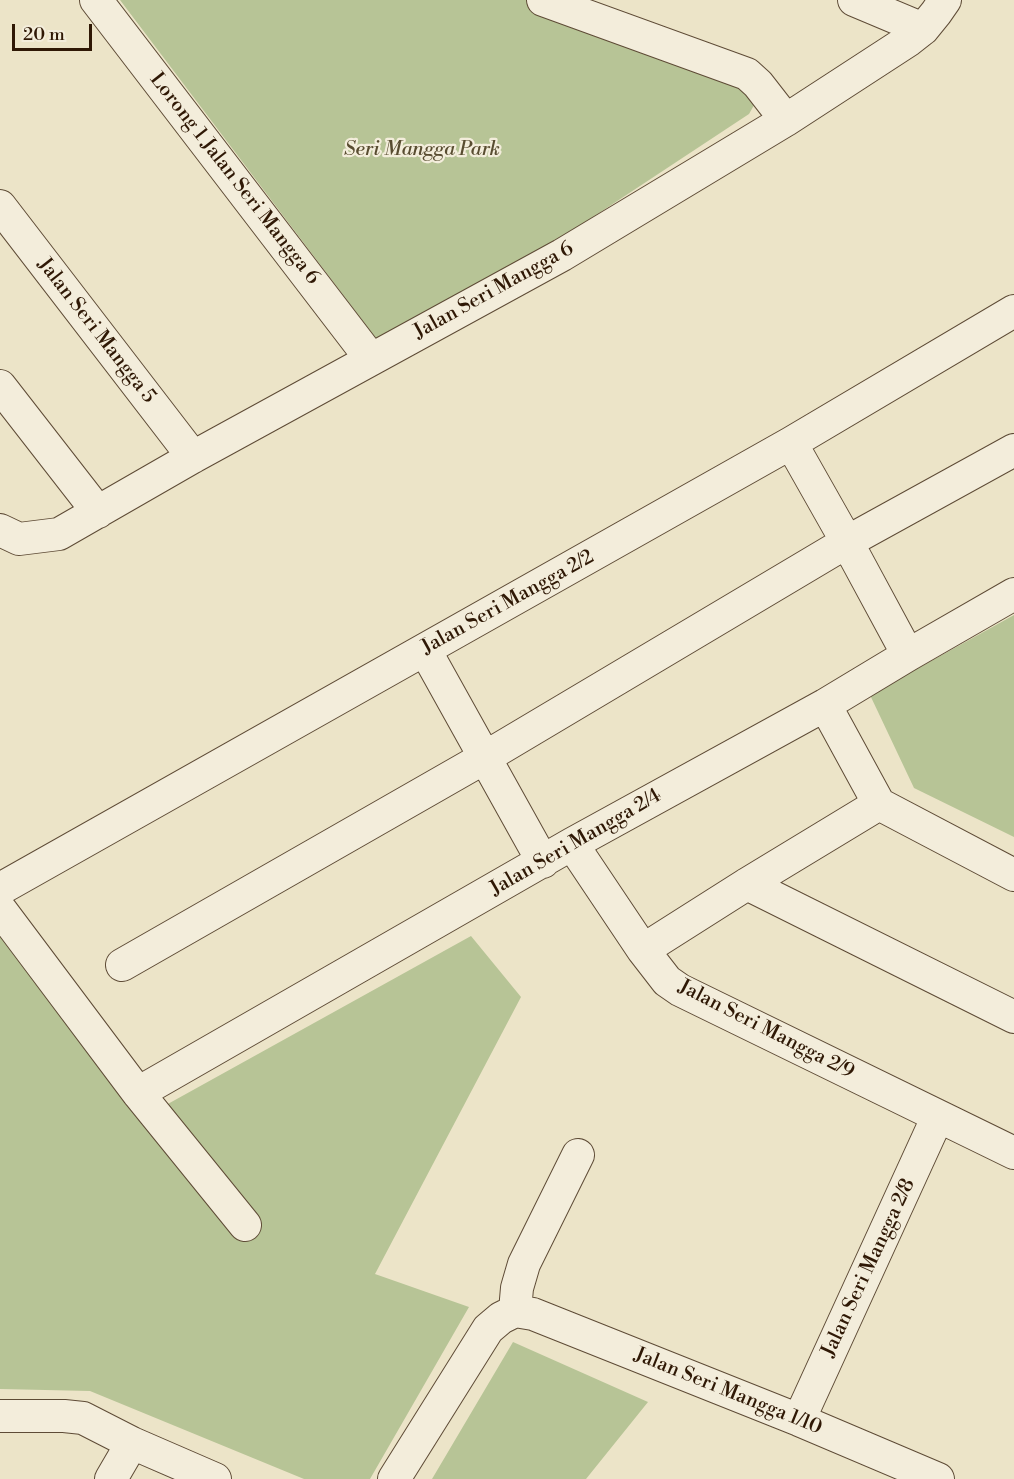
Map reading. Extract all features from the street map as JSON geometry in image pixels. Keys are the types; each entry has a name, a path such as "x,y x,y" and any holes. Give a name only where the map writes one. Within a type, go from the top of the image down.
{"street":[{"name":"Lorong 1 Jalan Seri Mangga 6","path":"96,0 372,359"},
{"path":"543,0 747,74 758,84 786,120"},
{"path":"854,0 923,29"},
{"name":"Jalan Seri Mangga 6","path":"9,535 59,534 193,457 562,255 786,120 909,40 923,29 945,0"},
{"name":"Jalan Seri Mangga 5","path":"0,206 193,457"},
{"name":"Jalan Seri Mangga 2/2","path":"0,889 791,443 1014,311"},
{"path":"0,386 98,512"},
{"path":"791,443 908,655"},
{"path":"122,965 484,758 847,542 1014,450"},
{"name":"Jalan Seri Mangga 2/4","path":"138,1093 572,844 825,705 1014,594"},
{"path":"425,650 543,862"},
{"path":"825,705 879,804 1014,875"},
{"path":"643,950 879,804"},
{"name":"Jalan Seri Mangga 2/9","path":"572,844 643,950 668,981 680,990 1014,1153"},
{"path":"747,884 1014,1017"},
{"path":"0,909 138,1093 245,1226"},
{"name":"Jalan Seri Mangga 2/8","path":"799,1420 938,1116"},
{"path":"394,1479 488,1329 501,1318 515,1311 517,1288 524,1264 578,1155"},
{"name":"Jalan Seri Mangga 1/10","path":"515,1311 533,1314 799,1420 938,1479"},
{"path":"0,1416 83,1418 132,1443 215,1479"},
{"path":"111,1479 132,1443"}],"green space":[{"name":"Seri Mangga Park","path":"120,0 564,0 766,84 749,114 387,353"},
{"path":"1014,615 1014,837 914,788 870,695"},
{"path":"0,916 166,1105 471,936 521,997 375,1274 469,1307 370,1479 304,1479 90,1391 0,1389"},
{"path":"513,1342 648,1402 586,1479 432,1479"}]}
